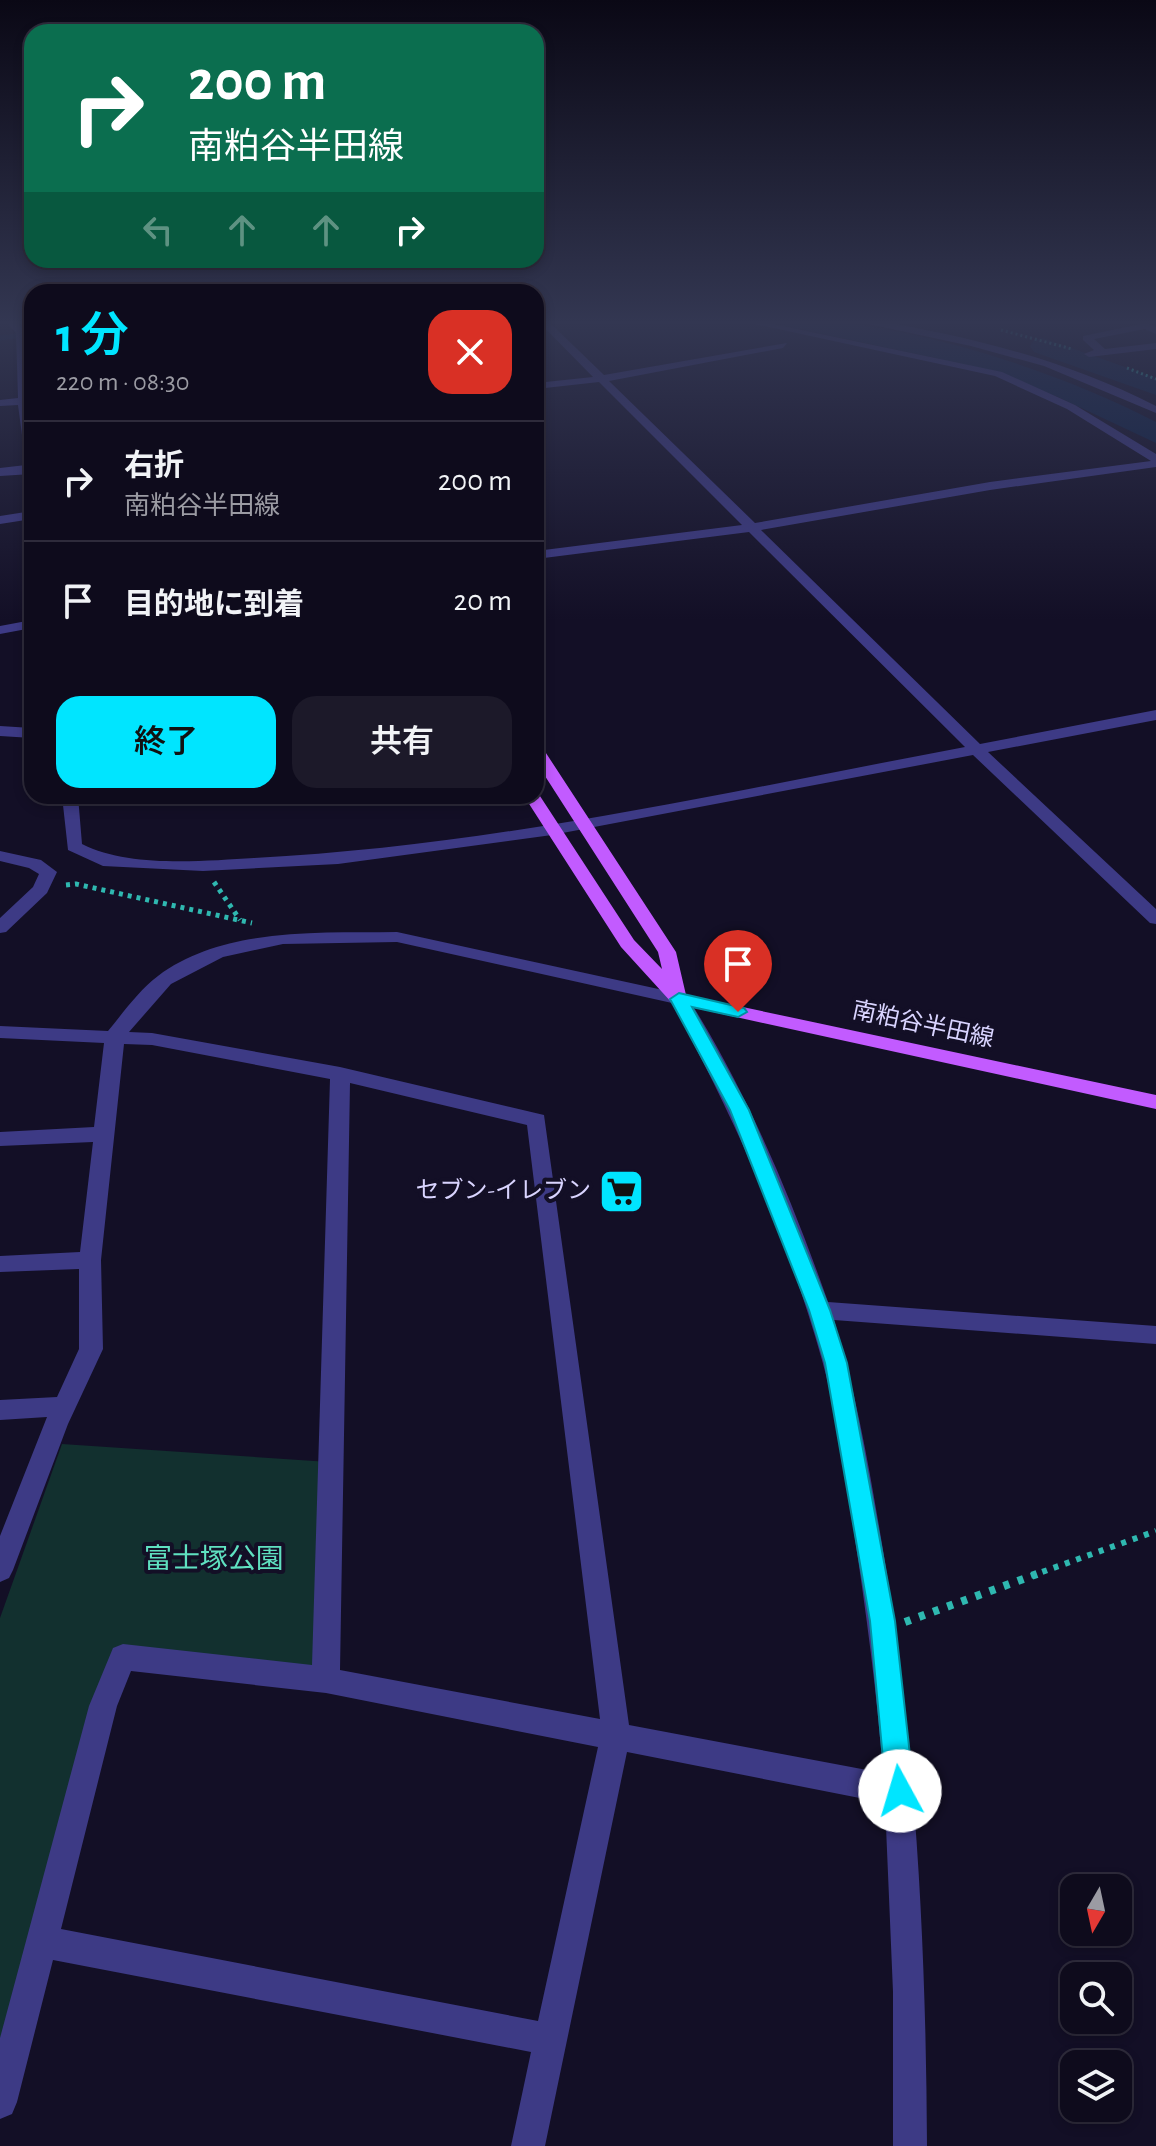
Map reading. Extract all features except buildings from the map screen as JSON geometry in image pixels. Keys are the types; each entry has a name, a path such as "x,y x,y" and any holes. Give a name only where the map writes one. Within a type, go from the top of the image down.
{"main road":[{"path":"544,763 667,952 679,999"},
{"path":"537,804 627,943 679,999"},
{"name":"南粕谷半田線","path":"679,999 1156,1102"}],"street":[{"path":"642,420 976,749 1156,919"},
{"path":"1091,420 1156,462"},
{"path":"544,554 750,528 990,486 1156,462"},
{"path":"0,472 24,470"},
{"path":"0,520 24,516"},
{"path":"0,630 24,626"},
{"path":"71,804 74,846 103,861 203,866 313,861 552,830 1156,715"},
{"path":"0,731 24,732"},
{"path":"0,856 35,864 48,872 41,889 0,928"},
{"path":"0,1570 91,1349 90,1260 115,1035 164,980 217,953 283,939 397,937 679,999 739,1110 820,1310 836,1363 883,1621 900,1791 911,2006 910,2146"},
{"path":"0,1032 152,1039 340,1074 537,1120 616,1733 548,2039 528,2146"},
{"path":"326,1680 340,1074"},
{"path":"0,1139 103,1134"},
{"path":"0,1264 90,1260"},
{"path":"820,1310 1156,1335"},
{"path":"0,1410 65,1406"},
{"path":"0,2102 103,1706 123,1657 326,1680 616,1733 900,1791"},
{"path":"43,1942 548,2039"}],"path":[{"path":"203,866 241,921"},
{"path":"41,889 76,884 275,929 283,939"},
{"path":"883,1621 909,1622 1156,1531"}],"green space":[{"name":"富士塚公園","path":"62,1444 329,1462 326,1680 123,1657 0,2106 0,1618"}],"waterway":[{"path":"1131,420 1156,434"}],"place":[{"name":"セブン-イレブン","path":"622,1191"}],"route":[{"path":"738,1012 679,999 739,1110 820,1310 836,1363 883,1621 900,1791"}]}
